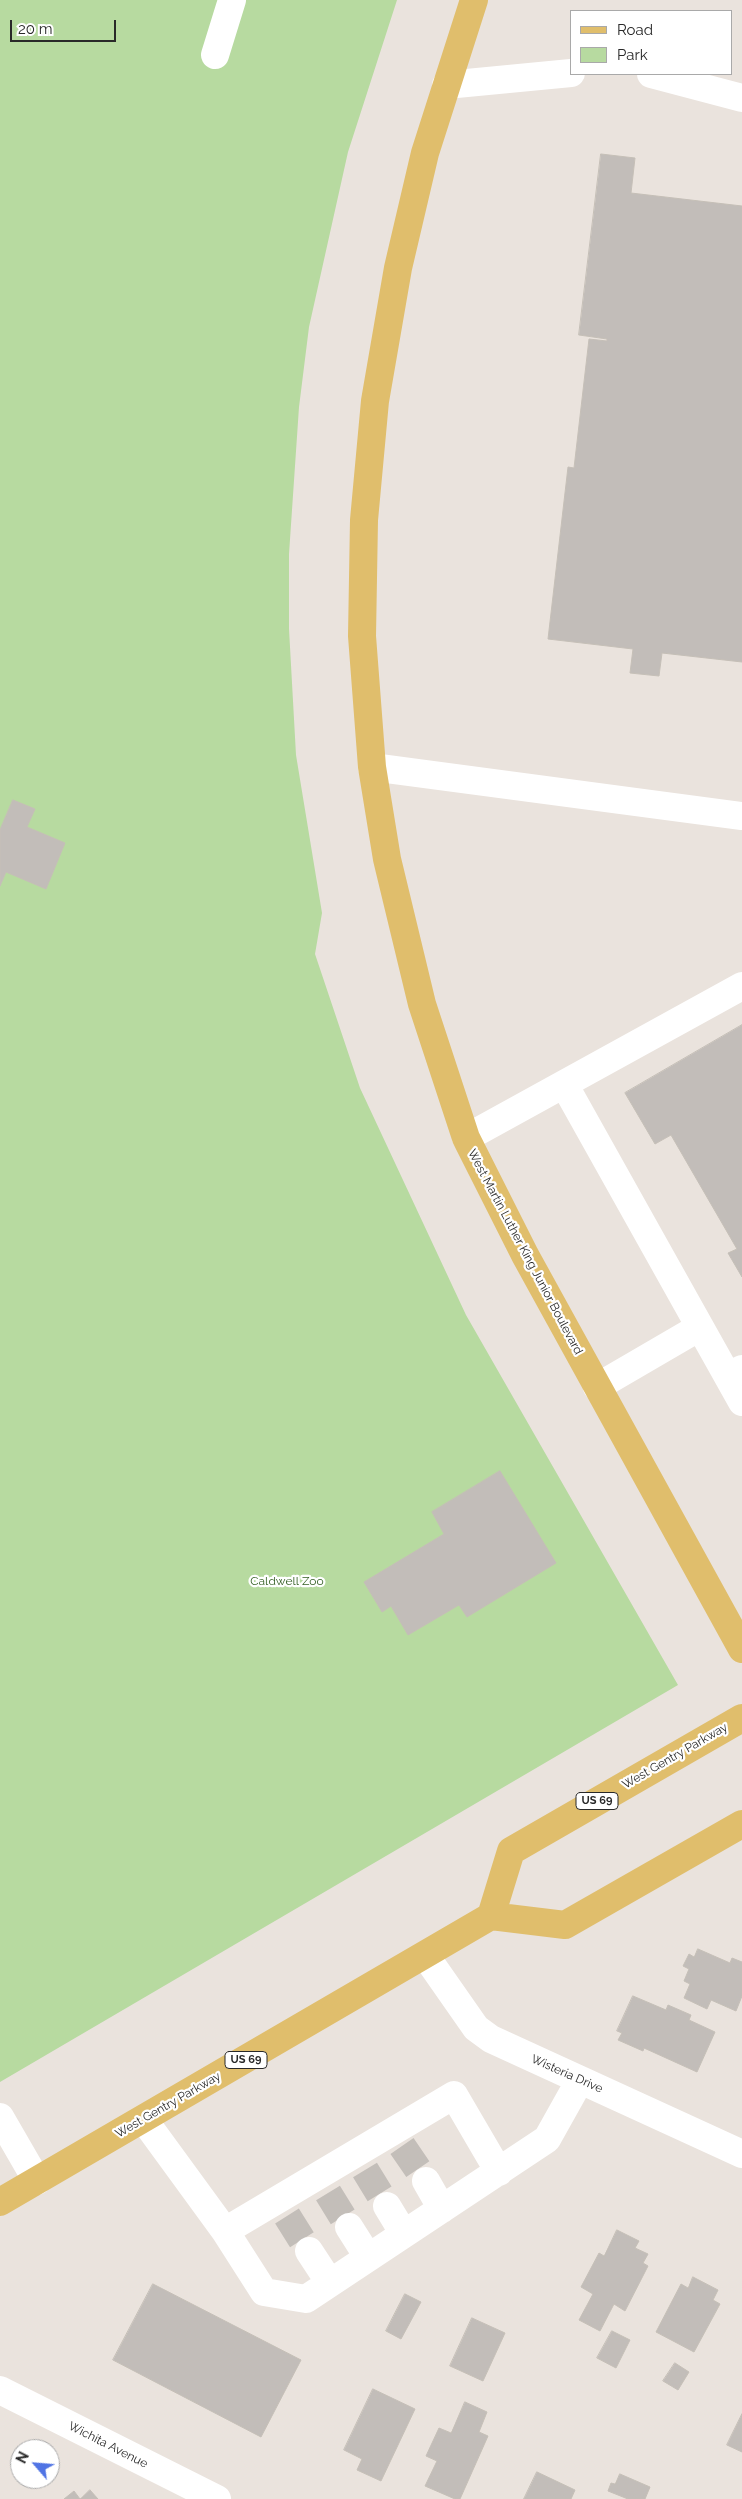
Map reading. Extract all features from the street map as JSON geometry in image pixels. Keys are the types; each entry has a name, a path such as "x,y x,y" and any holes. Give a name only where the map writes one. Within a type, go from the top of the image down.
{"main road":[{"name":"West Martin Luther King Junior Boulevard","path":"474,0 426,153 398,268 375,401 364,520 362,636 372,767 387,859 422,1004 466,1138 524,1255 742,1649"},
{"name":"West Gentry Parkway","path":"0,2202 144,2120 491,1916 511,1851 742,1718"},
{"path":"491,1916 565,1925 742,1824"}],"street":[{"path":"215,55 232,0"},
{"path":"446,85 570,73"},
{"path":"655,75 742,98"},
{"path":"372,767 742,816"},
{"path":"466,1138 742,986"},
{"path":"564,1084 700,1327 735,1373 742,1402"},
{"path":"597,1386 700,1327"},
{"name":"Wisteria Drive","path":"424,1955 476,2028 509,2049 742,2154"},
{"path":"144,2120 225,2231 264,2292 306,2298 547,2139 580,2080"},
{"path":"225,2231 283,2208 323,2185 398,2140 454,2095 499,2172"},
{"path":"0,2117 37,2181"},
{"path":"426,2181 442,2209"},
{"path":"387,2206 404,2234"},
{"path":"349,2227 368,2257"},
{"path":"309,2251 330,2283"},
{"name":"Wichita Avenue","path":"0,2390 217,2499"}],"green space":[{"name":"Caldwell Zoo","path":"0,0 397,0 348,152 309,327 299,407 289,554 289,629 296,755 322,913 315,954 360,1088 466,1315 678,1685 0,2082"}],"building":[{"path":"601,154 635,158 631,193 742,206 742,662 662,653 659,676 630,673 633,649 548,639 568,467 574,468 589,339 607,341 607,339 579,335"},
{"path":"13,800 35,809 27,827 65,843 46,889 6,872 0,886 0,830"},
{"path":"742,1025 742,1277 728,1253 737,1249 671,1135 655,1144 625,1093"},
{"path":"500,1471 556,1563 467,1617 459,1605 408,1635 391,1606 382,1612 364,1582 444,1534 432,1512"},
{"path":"698,1949 730,1963 732,1958 742,1962 742,1996 736,2011 711,2000 707,2009 684,1998 690,1984 684,1981 689,1969 683,1966 689,1954 694,1957"},
{"path":"633,1996 666,2010 668,2005 691,2015 689,2020 715,2032 697,2072 644,2048 643,2051 618,2040 622,2033 617,2031"},
{"path":"617,2230 639,2241 635,2248 648,2254 643,2263 648,2266 625,2311 614,2304 600,2331 579,2320 593,2294 581,2287 599,2253 604,2256"},
{"path":"693,2277 718,2290 713,2300 720,2304 694,2352 656,2332 681,2284 688,2288"},
{"path":"153,2284 301,2360 261,2437 113,2360"},
{"path":"405,2294 421,2302 401,2339 386,2331"},
{"path":"472,2318 505,2333 483,2381 450,2366"},
{"path":"612,2331 630,2340 616,2368 597,2358"},
{"path":"675,2363 689,2372 678,2390 663,2381"},
{"path":"373,2389 415,2409 381,2481 357,2470 362,2459 344,2450"},
{"path":"465,2402 487,2412 479,2432 488,2436 460,2499 455,2499 425,2486 437,2461 426,2456 439,2428 451,2433"},
{"path":"742,2414 742,2452 727,2445"},
{"path":"537,2472 575,2490 571,2499 524,2499"},
{"path":"620,2474 650,2487 645,2499 628,2499 608,2491 611,2483 615,2484"},
{"path":"90,2490 98,2499 80,2499"},
{"path":"74,2491 80,2499 64,2499"}],"tunnel":[{"path":"402,2146 426,2181"},
{"path":"365,2170 387,2206"},
{"path":"328,2193 349,2227"},
{"path":"287,2216 309,2251"}]}
